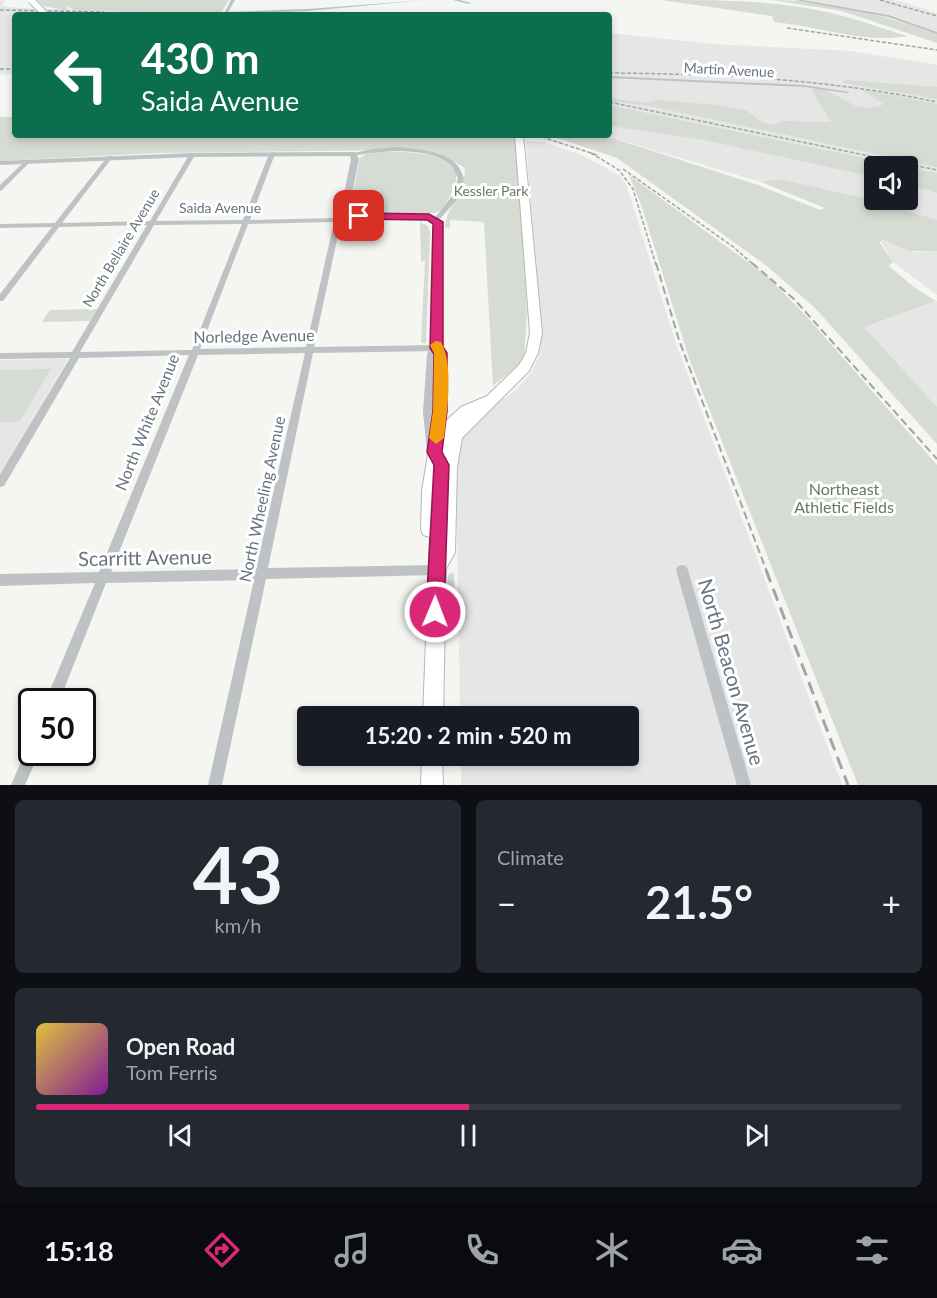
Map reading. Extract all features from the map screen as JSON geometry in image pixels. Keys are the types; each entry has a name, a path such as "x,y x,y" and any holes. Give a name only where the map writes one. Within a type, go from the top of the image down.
{"main road":[{"path":"31,0 43,12"},
{"path":"436,570 447,552 451,448 455,436 524,368 532,353 536,333 519,138"},
{"path":"433,706 436,570 429,547 430,472 434,452 448,429 465,413 494,398"},
{"path":"432,766 432,785"}],"street":[{"path":"268,12 424,0"},
{"path":"455,0 469,3"},
{"path":"797,0 889,16 937,33"},
{"name":"Martin Avenue","path":"612,78 804,86 846,92"},
{"path":"0,163 110,157 352,154 395,150 441,156 459,167 461,178 456,194 436,220 436,348 433,354 434,452"},
{"name":"North White Avenue","path":"58,688 195,352 272,154"},
{"path":"352,154 355,159 346,206 351,213 364,217 424,217 436,220"},
{"name":"North Bellaire Avenue","path":"0,483 192,155"},
{"path":"0,299 110,157"},
{"path":"0,189 27,162"},
{"name":"Saida Avenue","path":"0,226 338,220 351,213"},
{"name":"North Wheeling Avenue","path":"215,785 338,220"},
{"name":"Norledge Avenue","path":"0,356 436,348"},
{"path":"435,412 452,417 465,413"},
{"name":"Scarritt Avenue","path":"0,580 436,570"},
{"name":"North Beacon Avenue","path":"682,570 744,785"},
{"path":"18,785 26,766"}],"shaded area":[{"path":"0,0 5,0 2,6 32,9 175,12 12,12 12,75 0,74"},
{"path":"802,0 893,0 906,3 937,13 937,32 891,15"},
{"path":"612,33 713,44 851,51 937,65 937,173 918,169 918,156 864,156 864,158 612,106"},
{"path":"612,126 703,140 864,175 864,198 780,179 761,182 612,138"},
{"path":"526,141 543,142 584,156 620,176 626,184 675,341 842,785 461,785 461,766 639,766 639,706 460,706 456,451 460,439 474,420 516,390 531,373 539,357 541,340"},
{"path":"918,188 937,193 937,220 905,210 918,210"},
{"path":"880,240 915,252 937,251 937,295 893,262"},
{"path":"937,301 937,407 863,327"},
{"path":"68,359 0,473 0,360"}],"green space":[{"path":"37,0 229,0 222,12 74,10 67,6 68,9 65,10 43,6"},
{"path":"661,0 745,2 807,8 847,17 907,36 874,38 857,36 774,22 772,16"},
{"path":"772,0 835,6 877,15 937,34 937,43 842,11"},
{"path":"844,80 937,87 937,99 843,83"},
{"path":"815,88 825,90 864,108 884,104 860,89 937,104 937,167 918,163 918,156 885,156 650,106 612,101 612,98 647,103 658,100 717,105 747,111 763,123 773,125 782,121 831,122 811,90"},
{"path":"612,106 864,158 864,175 703,140 612,126"},
{"name":"Kessler Park","path":"0,117 12,117 12,138 516,138 527,312 524,360 493,386 484,222 450,220 450,228 445,227 446,219 462,185 465,168 441,154 404,150 156,153 0,161"},
{"path":"557,138 612,138 755,184 820,210 825,208 761,182 780,179 864,198 864,210 905,210 937,220 937,251 909,251 883,240 879,242 893,262 889,266 915,288 936,301 864,327 937,407 937,444 816,309 767,266 617,158"},
{"path":"418,153 445,160 454,167 456,178 452,192 443,207 435,213 367,214 353,208 351,203 360,158 366,154"},
{"path":"918,169 937,173 937,193 918,188"},
{"name":"Northeast Athletic Fields","path":"629,175 768,277 808,318 937,465 937,785 858,785 689,358 642,207"},
{"path":"420,222 428,226 430,233 426,343 421,343 425,261 421,261"},
{"path":"97,309 90,321 42,322 50,310"},
{"path":"51,369 19,422 0,422 0,370"},
{"path":"454,573 455,620 447,619 446,616 448,575"}],"railway":[{"path":"880,0 937,16"},
{"path":"0,10 104,12"},
{"path":"787,28 937,50"},
{"path":"0,69 12,69"},
{"path":"612,73 774,79 855,88 937,102"},
{"path":"612,103 937,170"},
{"path":"545,138 591,153"},
{"path":"591,153 597,155"},
{"path":"591,153 619,170 633,189 656,265"},
{"path":"623,169 732,246 754,265"},
{"path":"656,263 679,340 767,572"},
{"path":"752,263 794,299 937,459"},
{"path":"766,570 848,785"}],"slow traffic":[{"path":"436,345 441,353 440,411 436,438"}],"route":[{"path":"359,216 370,218 429,217 438,222 436,348 441,353 440,411 434,452 441,465 435,612"}]}
